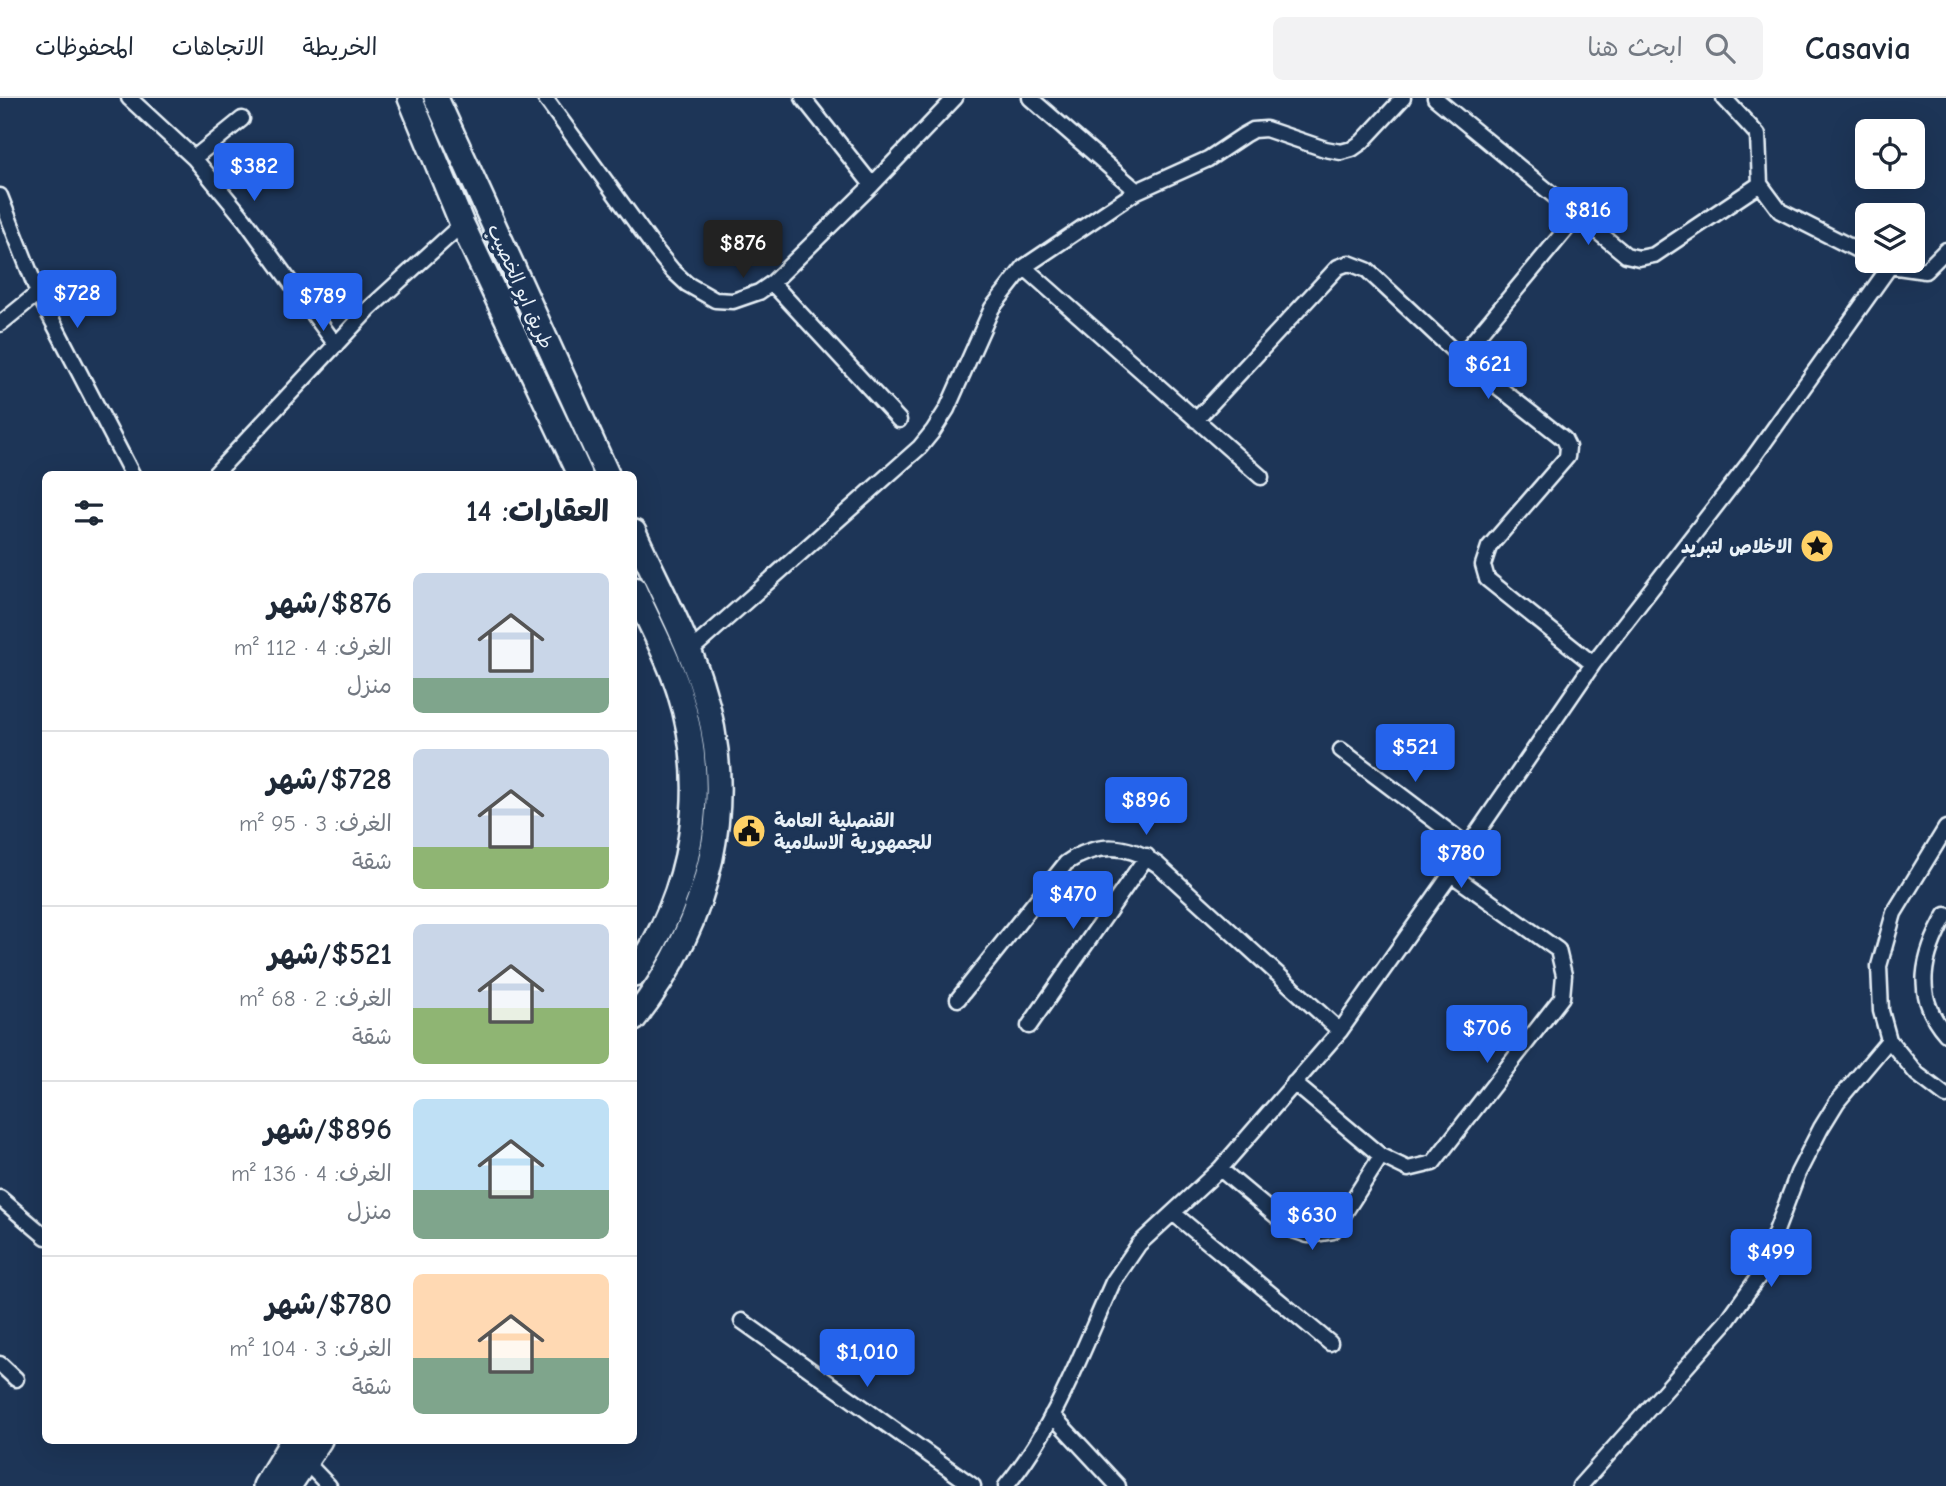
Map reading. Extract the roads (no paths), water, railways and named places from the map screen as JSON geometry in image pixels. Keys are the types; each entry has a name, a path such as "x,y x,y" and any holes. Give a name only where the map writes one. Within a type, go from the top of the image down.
{"main road":[{"name":"طريق ابو الخصيب","path":"410,98 462,224 579,471"},
{"name":"طريق ابو الخصيب","path":"436,98 606,471"},
{"path":"515,337 538,325"},
{"path":"637,539 689,652 704,694 715,748 717,815 706,881 683,943 667,973 637,1015"},
{"path":"637,596 679,690 691,740 695,781 693,822 684,873 661,930 637,970"},
{"path":"265,1486 292,1447"},
{"path":"289,1486 292,1447"}],"street":[{"path":"129,98 194,158 245,220 336,345"},
{"path":"545,98 672,270 687,284 715,300 733,302 759,292 772,283 872,185 955,98"},
{"path":"803,98 872,185"},
{"path":"1030,98 1137,191"},
{"path":"689,652 907,459 933,431 952,397 992,308 1024,267 1137,191 1208,159 1253,130 1265,129 1333,152 1352,149 1362,142 1403,98"},
{"path":"1435,98 1626,255 1639,258 1654,255 1760,184"},
{"path":"1724,98 1758,135 1760,184 1780,211 1855,249"},
{"path":"194,158 242,120"},
{"path":"0,196 38,293 130,471"},
{"path":"1460,357 1578,215"},
{"path":"218,471 370,308 462,224"},
{"path":"1925,271 1946,250"},
{"path":"1196,420 1338,267 1349,263 1367,270 1460,357 1564,439 1568,447 1567,457 1489,547 1483,565 1487,579 1593,664"},
{"path":"1024,267 1261,477"},
{"path":"1006,1486 1032,1451 1052,1415 1113,1282 1125,1262 1155,1228 1220,1169 1340,1031 1451,874 1593,664 1753,458 1879,273"},
{"path":"772,283 899,420"},
{"path":"0,324 38,293"},
{"path":"1341,750 1468,846"},
{"path":"1946,828 1894,913 1879,966 1881,1011 1889,1040 1917,1074 1946,1096"},
{"path":"957,999 1066,863 1078,855 1105,847 1120,847 1147,856 1340,1031"},
{"path":"1029,1026 1147,856"},
{"path":"1294,1083 1381,1156 1408,1169 1433,1163 1562,997 1564,975 1558,950 1451,874"},
{"path":"1946,915 1934,937 1923,969 1926,999 1937,1025 1946,1034"},
{"path":"1580,1486 1727,1321 1759,1276 1798,1173 1821,1128 1837,1102 1889,1040"},
{"path":"1220,1169 1293,1230 1308,1235 1333,1231 1381,1156"},
{"path":"0,1198 42,1234"},
{"path":"1173,1213 1330,1343"},
{"path":"742,1321 973,1486"},
{"path":"0,1364 16,1379"},
{"path":"1052,1415 1118,1486"},
{"path":"292,1447 329,1486"}],"place":[{"name":"الاخلاص لتبريد","path":"1817,546"},
{"name":"القنصلية العامة للجمهورية الاسلامية","path":"749,831"}]}
